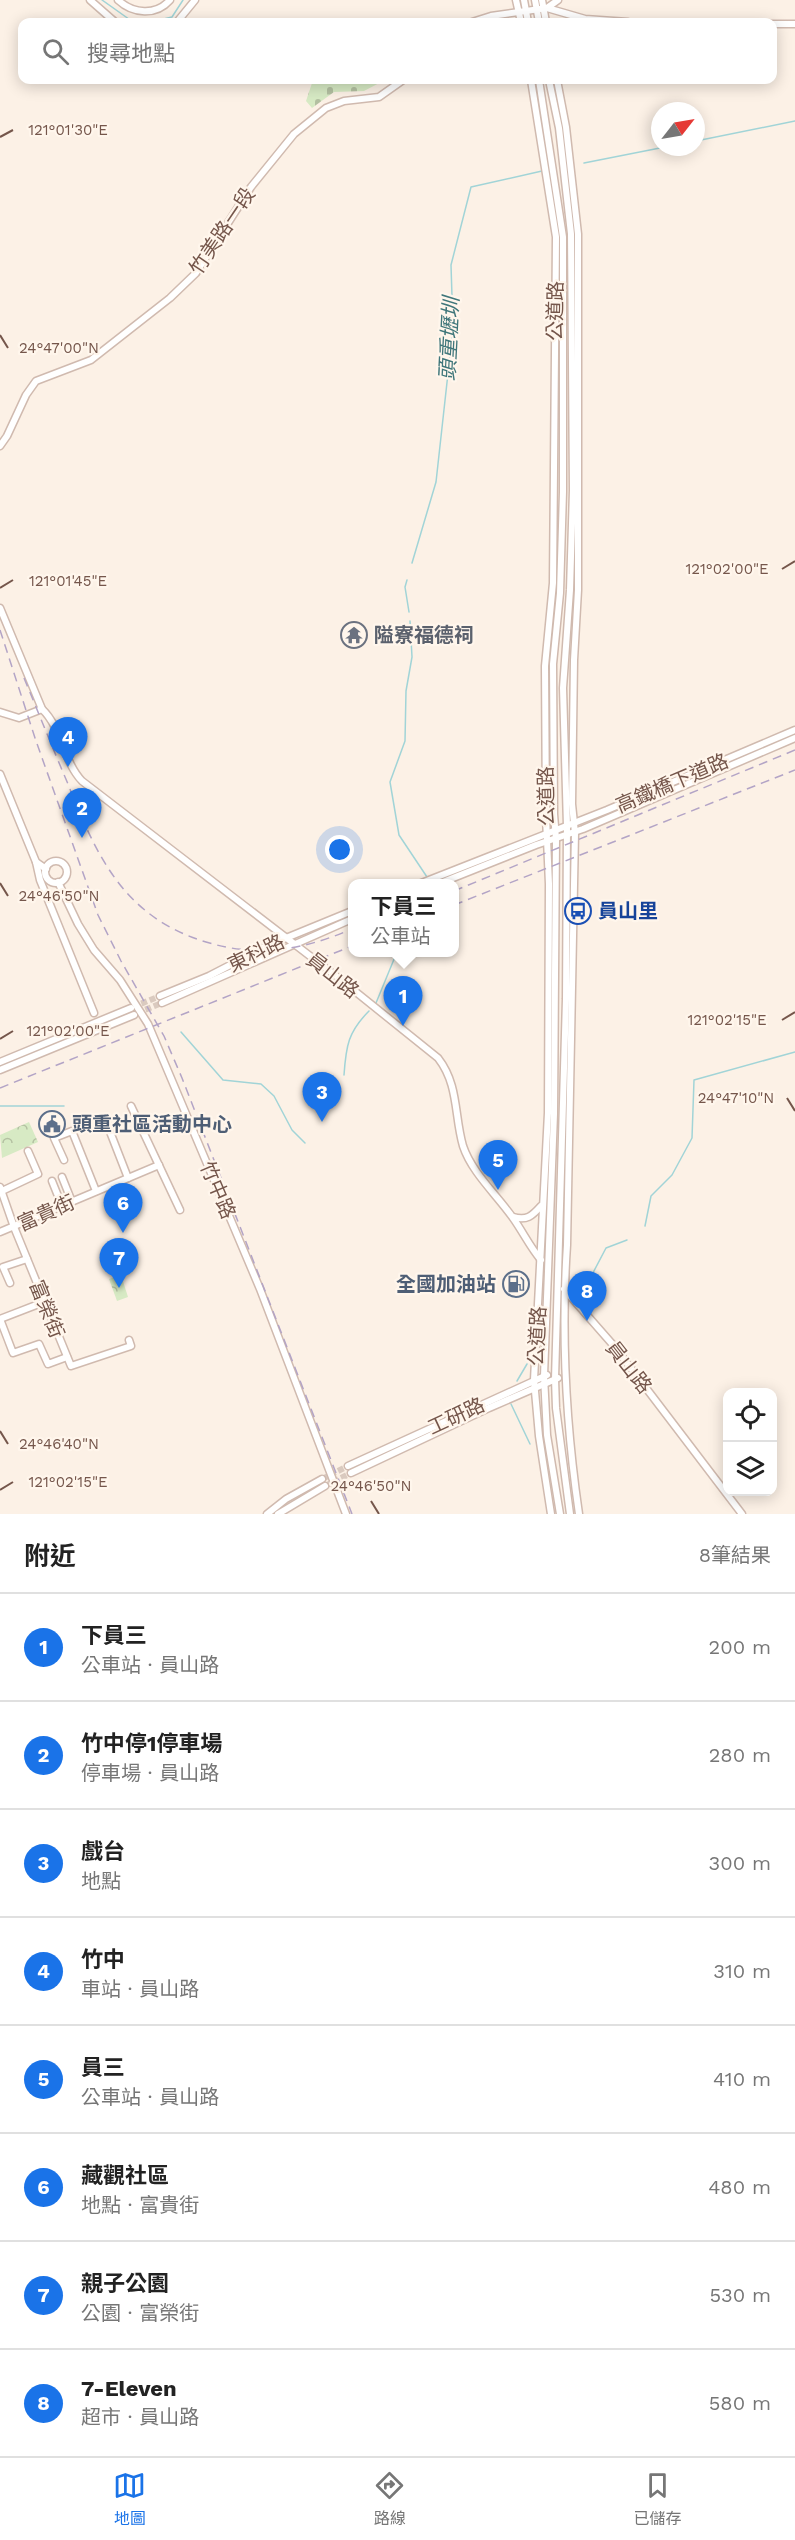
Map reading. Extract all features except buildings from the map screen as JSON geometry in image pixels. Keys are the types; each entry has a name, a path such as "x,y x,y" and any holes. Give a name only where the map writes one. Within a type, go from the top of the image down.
{"street":[{"path":"90,0 110,18"},
{"path":"118,0 129,8 146,12 155,11 170,0"},
{"path":"180,18 195,0"},
{"path":"516,0 520,18"},
{"path":"524,0 527,18"},
{"path":"535,0 542,9 545,18"},
{"path":"540,18 542,0"},
{"path":"482,18 542,9 558,0"},
{"path":"542,9 577,18"},
{"path":"777,24 795,24"},
{"name":"竹美路一段","path":"0,446 8,436 26,395 36,381 91,360 170,298 196,273 251,187 294,134 326,108 345,101 379,97 397,84"},
{"name":"公道路","path":"532,84 556,237 553,583 545,666 548,837 552,883"},
{"name":"公道路","path":"540,84 563,237 563,492 560,593 553,664 556,839 552,883 551,1114 544,1376 547,1435 560,1514"},
{"name":"公道路","path":"550,84 559,128 571,234 573,490 570,590 563,687 567,878 561,1213 555,1372 570,1514"},
{"name":"公道路","path":"558,84 566,127 578,234 578,590 574,660 572,804 575,833 564,1289 565,1376 572,1470 579,1514"},
{"path":"0,608 42,709 19,718 0,712"},
{"name":"員山路","path":"42,709 50,718 70,765 82,781 438,1058 447,1069 452,1082 463,1146 471,1162 564,1289 614,1346 742,1514"},
{"name":"高鐵橋下道路","path":"548,837 555,830 795,730"},
{"name":"高鐵橋下道路","path":"575,833 795,738"},
{"path":"0,774 94,1013"},
{"path":"435,879 548,837 556,839 575,833"},
{"path":"36,862 46,869 48,879 58,882 67,874 64,864 55,861 46,869"},
{"path":"445,879 454,873"},
{"path":"567,878 574,875"},
{"name":"竹中路","path":"58,882 78,924 94,950 120,980 148,1024 260,1289 346,1514"},
{"name":"東科路","path":"348,913 285,938 161,1000 348,921"},
{"path":"0,1062 132,1011 0,1070"},
{"path":"131,1106 180,1210"},
{"name":"公道路","path":"551,1114 542,1205 542,1260 534,1380 539,1436 551,1514"},
{"path":"107,1124 128,1178"},
{"path":"64,1160 54,1138 72,1131 96,1191"},
{"path":"1,1189 38,1174 28,1151"},
{"name":"富貴街","path":"0,1232 159,1165"},
{"path":"62,1177 72,1202"},
{"path":"52,1181 62,1206"},
{"name":"富榮街","path":"1,1189 70,1366 131,1346 129,1340"},
{"path":"513,1217 525,1220 542,1205"},
{"path":"10,1283 3,1267 27,1259"},
{"path":"44,1302 0,1319 13,1353 39,1344 48,1365 67,1357"},
{"name":"工研路","path":"565,1368 534,1380 350,1470 565,1376"},
{"path":"564,1471 572,1470"},
{"path":"267,1514 286,1499 324,1482 278,1514"}],"green space":[{"path":"312,84 377,84 364,91 334,92 312,108 306,101"},
{"path":"29,1122 38,1142 2,1158 0,1135"},
{"path":"121,1275 128,1297 117,1301 109,1279"}],"waterway":[{"path":"102,0 127,18"},
{"path":"168,18 172,17 183,0"},
{"name":"頭重壢圳","path":"705,139 795,121"},
{"name":"頭重壢圳","path":"584,163 651,150"},
{"name":"頭重壢圳","path":"412,563 436,482 453,328 451,265 471,187 542,171"},
{"name":"頭重壢圳","path":"407,580 405,587 409,612"},
{"name":"頭重壢圳","path":"410,621 412,657 406,691 405,741 390,782 399,835 427,877"},
{"name":"頭重壢圳","path":"376,1003 395,957"},
{"name":"頭重壢圳","path":"344,1075 349,1040 369,1011"},
{"name":"頭重壢圳","path":"181,1032 223,1080 261,1084 274,1096 292,1130 305,1143"},
{"path":"645,1226 651,1196 672,1175 692,1138 694,1080 795,1052"},
{"name":"頭重壢圳","path":"0,1106 64,1106"},
{"path":"584,1290 606,1248 627,1240"},
{"path":"517,1381 527,1364"},
{"path":"511,1404 530,1444"}],"tunnel":[{"path":"133,1007 160,996"},
{"path":"137,1013 162,1003"},
{"path":"322,1479 348,1466"},
{"path":"325,1486 351,1473"}],"railway":[{"path":"0,630 36,741 98,915 121,961 164,1036 182,1078 352,1514"},
{"path":"24,678 90,836 117,881 154,917 178,931 206,942 244,950 298,947 348,931"},
{"path":"459,889 795,750"},
{"path":"459,903 795,770"},
{"path":"0,1088 348,948"}],"place":[{"name":"隘寮福德祠","path":"354,635"},
{"name":"竹中","path":"68,767"},
{"name":"竹中停1停車場","path":"82,838"},
{"name":"員山里","path":"578,911"},
{"name":"下員三","path":"403,1026"},
{"name":"戲台","path":"322,1122"},
{"name":"頭重社區活動中心","path":"52,1124"},
{"name":"員三","path":"498,1190"},
{"name":"藏觀社區","path":"123,1233"},
{"name":"全國加油站","path":"516,1284"},
{"name":"親子公園","path":"119,1288"},
{"name":"7-Eleven","path":"587,1321"}]}
